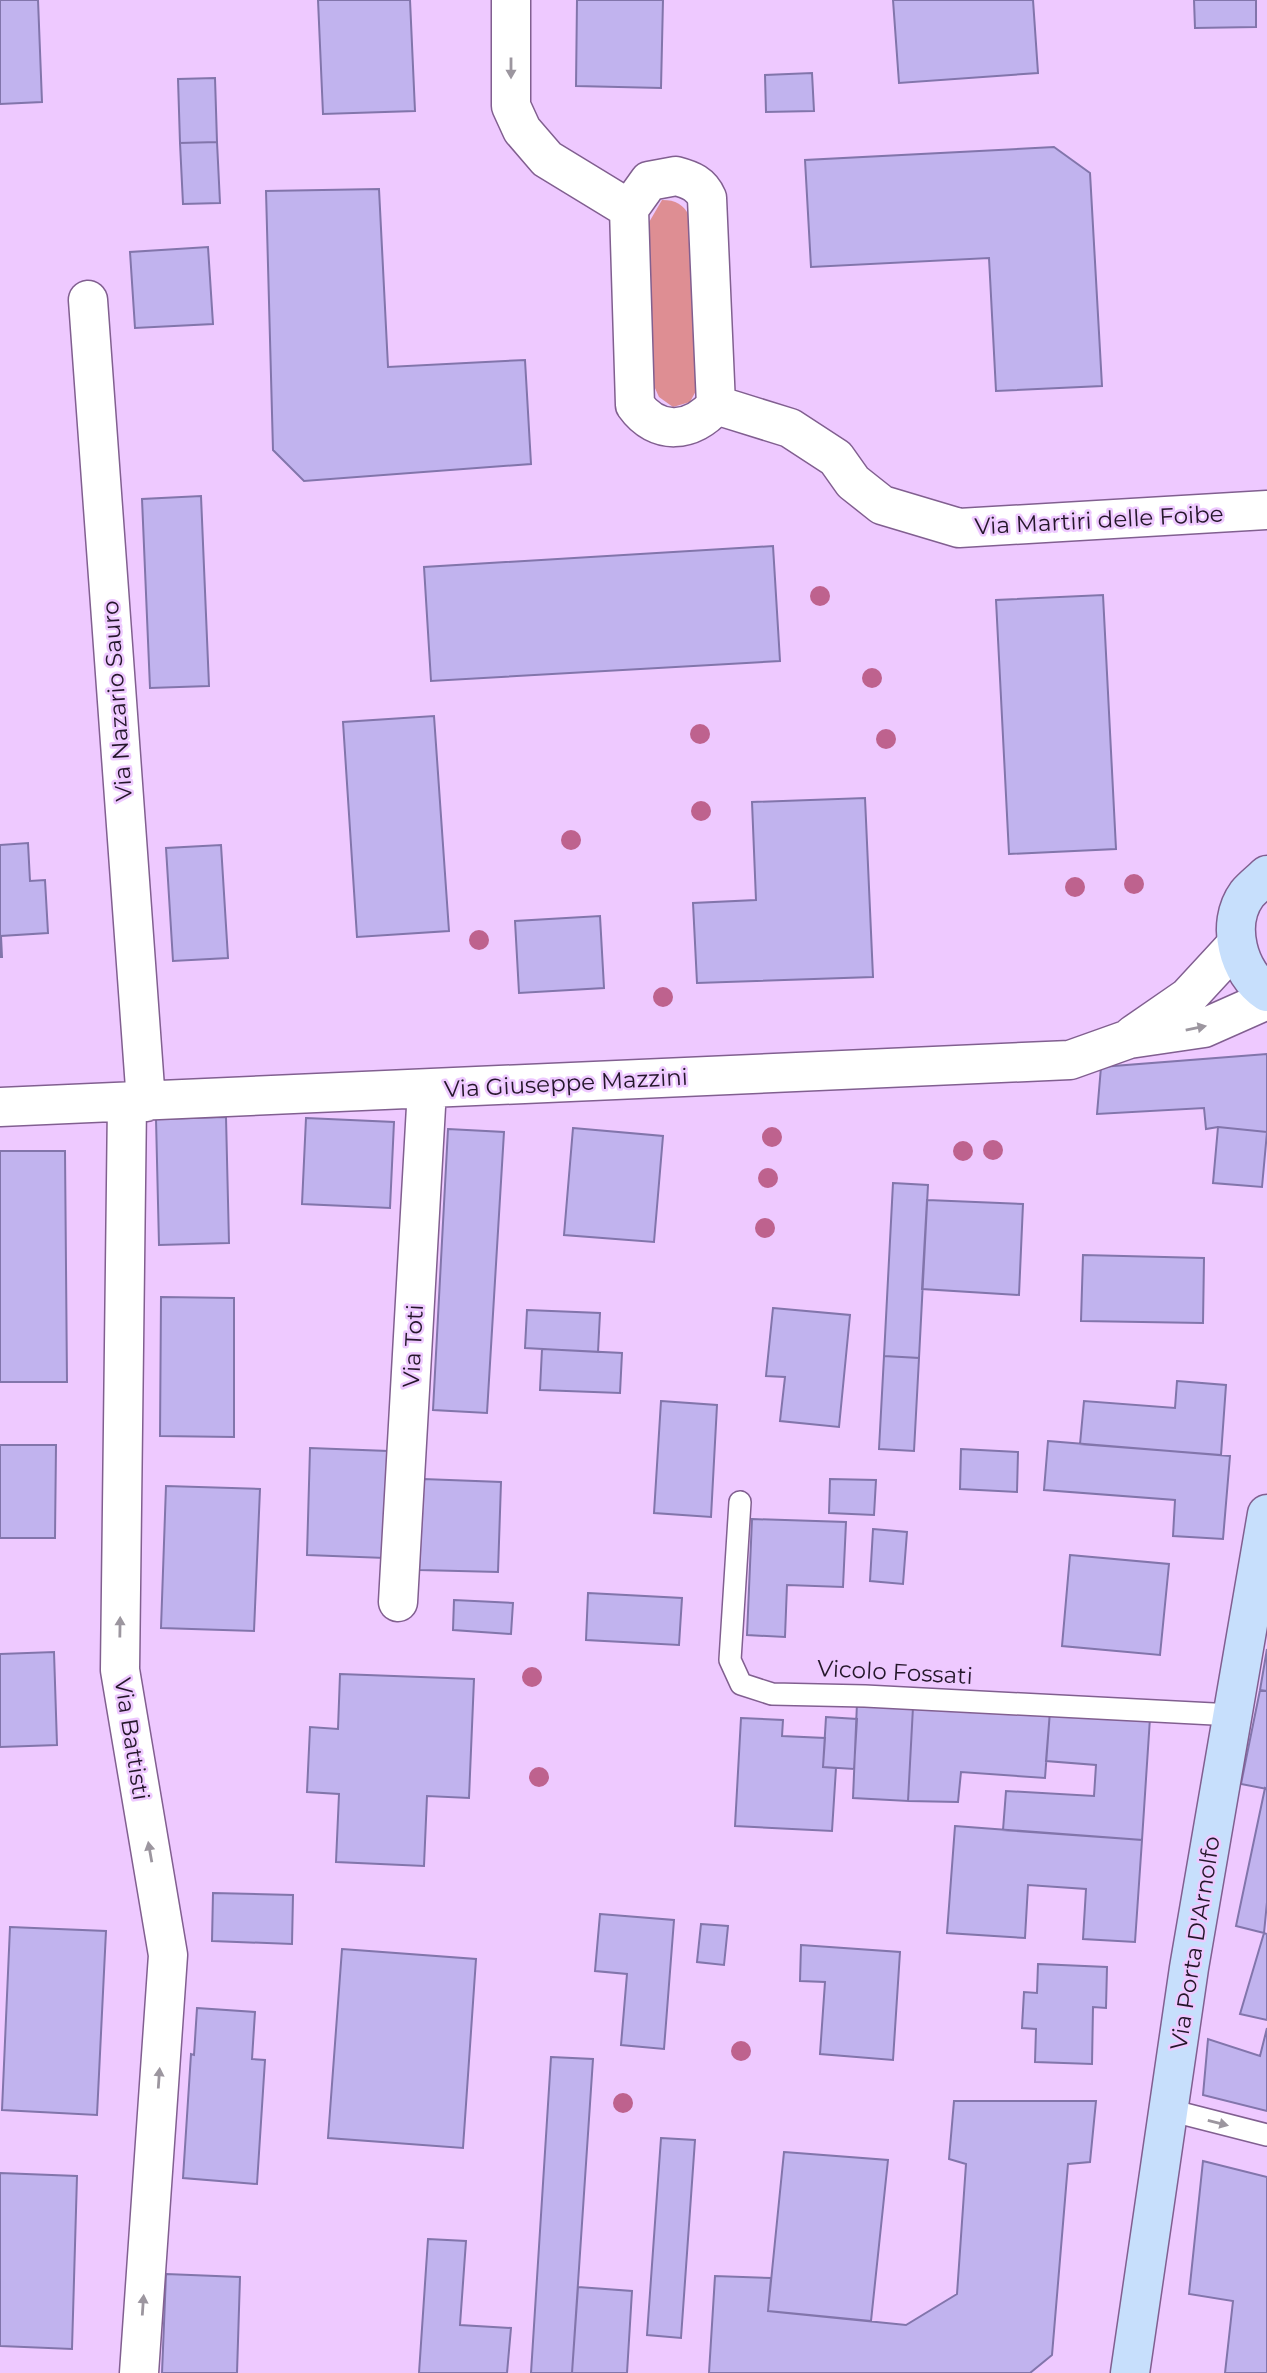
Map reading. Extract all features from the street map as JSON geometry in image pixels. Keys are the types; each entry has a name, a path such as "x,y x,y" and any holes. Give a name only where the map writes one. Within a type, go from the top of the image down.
{"main road":[{"path":"1267,875 1246,895 1237,919 1236,945 1254,981 1267,992"},
{"name":"Via Porta D'Arnolfo","path":"1130,2373 1189,1968 1267,1514"}],"street":[{"path":"511,0 511,106 522,131 547,159 629,209"},
{"path":"676,176 689,180 702,187 707,198 716,405 707,416 690,424 671,428 643,416 635,405 629,209 649,181 664,177 676,176"},
{"name":"Via Nazario Sauro","path":"88,300 136,1102"},
{"name":"Via Martiri delle Foibe","path":"716,405 790,428 836,457 853,482 882,505 959,528 1267,510"},
{"name":"Via Giuseppe Mazzini","path":"1129,1039 1188,997 1236,945"},
{"name":"Via Giuseppe Mazzini","path":"0,1107 1070,1060 1129,1039 1204,1028 1267,1000"},
{"name":"Via Toti","path":"398,1602 427,1089"},
{"name":"Via Battisti","path":"136,1102 120,1670 168,1955 139,2373"}],"lane":[{"name":"Vicolo Fossati","path":"740,1502 730,1660 741,1684 772,1694 865,1696 1233,1716"},
{"path":"1168,2110 1267,2135"}],"shaded area":[{"path":"662,200 679,204 690,217 698,387 690,402 673,407 659,397 654,386 648,224"}],"building":[{"path":"0,0 38,0 42,102 0,104"},
{"path":"318,0 410,0 415,111 323,114"},
{"path":"577,0 663,0 661,88 576,86"},
{"path":"893,0 1033,0 1038,73 899,83"},
{"path":"1194,0 1256,0 1256,27 1195,28"},
{"path":"812,73 814,111 766,112 765,75"},
{"path":"215,78 217,142 180,143 178,79"},
{"path":"217,142 220,203 183,204 180,143"},
{"path":"1054,147 1090,173 1102,386 996,391 989,258 811,267 805,160"},
{"path":"379,189 388,367 525,360 531,464 304,481 273,450 266,191"},
{"path":"208,247 213,324 135,328 130,252"},
{"path":"201,496 209,686 150,688 142,499"},
{"path":"773,546 780,661 431,681 424,567"},
{"path":"1103,595 1116,849 1009,854 996,600"},
{"path":"434,716 449,931 357,937 343,722"},
{"path":"865,798 873,977 697,983 693,903 756,900 752,802"},
{"path":"28,843 30,881 45,880 48,933 1,936 0,957 0,845"},
{"path":"221,845 228,958 173,961 166,848"},
{"path":"600,916 604,988 519,993 515,921"},
{"path":"1267,1054 1267,1132 1218,1127 1206,1129 1204,1108 1097,1114 1101,1067"},
{"path":"226,1117 229,1243 159,1245 156,1119"},
{"path":"306,1118 394,1122 390,1208 302,1204"},
{"path":"1218,1127 1267,1132 1262,1187 1213,1183"},
{"path":"573,1128 663,1136 654,1242 564,1235"},
{"path":"448,1129 504,1132 487,1413 433,1410"},
{"path":"0,1151 65,1151 67,1382 0,1382"},
{"path":"893,1183 928,1185 919,1358 884,1356"},
{"path":"927,1200 1023,1204 1019,1295 922,1289"},
{"path":"1083,1255 1204,1258 1203,1323 1081,1321"},
{"path":"161,1297 234,1298 234,1437 160,1436"},
{"path":"773,1308 850,1315 839,1427 780,1421 785,1377 766,1376"},
{"path":"527,1310 600,1313 598,1352 525,1348"},
{"path":"542,1349 622,1353 620,1393 540,1390"},
{"path":"884,1356 919,1358 914,1451 879,1449"},
{"path":"1177,1381 1226,1385 1221,1455 1080,1444 1084,1401 1175,1408"},
{"path":"661,1401 717,1405 711,1517 654,1513"},
{"path":"1048,1441 1230,1456 1223,1539 1173,1536 1175,1500 1044,1490"},
{"path":"0,1445 56,1445 55,1538 0,1538"},
{"path":"310,1448 388,1451 385,1558 307,1555"},
{"path":"961,1449 1018,1452 1017,1492 960,1489"},
{"path":"423,1479 501,1482 498,1572 419,1570"},
{"path":"830,1479 876,1480 874,1515 829,1513"},
{"path":"166,1486 260,1489 254,1631 161,1628"},
{"path":"752,1519 846,1522 843,1587 787,1585 785,1637 747,1635"},
{"path":"873,1529 907,1532 903,1584 870,1581"},
{"path":"1070,1555 1169,1564 1160,1655 1062,1646"},
{"path":"588,1593 682,1598 679,1645 586,1640"},
{"path":"454,1600 513,1603 511,1634 453,1630"},
{"path":"1267,1649 1267,1691 1260,1690"},
{"path":"54,1652 57,1745 0,1747 0,1654"},
{"path":"340,1674 474,1679 469,1798 427,1796 424,1866 336,1862 339,1794 307,1792 310,1727 338,1729"},
{"path":"1260,1690 1267,1691 1267,1789 1241,1784"},
{"path":"857,1703 913,1707 908,1801 853,1798"},
{"path":"913,1707 1050,1711 1045,1778 961,1772 958,1802 908,1801"},
{"path":"1050,1711 1150,1718 1142,1840 1003,1830 1006,1791 1094,1796 1096,1765 1046,1761"},
{"path":"826,1717 857,1719 854,1769 823,1767"},
{"path":"741,1718 783,1720 782,1736 825,1738 823,1767 836,1768 832,1831 735,1826"},
{"path":"1265,1788 1267,1902 1264,1933 1236,1926"},
{"path":"955,1826 1142,1840 1135,1942 1083,1939 1086,1889 1028,1885 1025,1938 947,1933"},
{"path":"213,1893 293,1895 292,1944 212,1941"},
{"path":"600,1914 674,1920 664,2049 621,2045 627,1974 595,1971"},
{"path":"701,1924 728,1926 724,1965 697,1962"},
{"path":"10,1927 106,1931 97,2115 2,2110"},
{"path":"1264,1933 1267,1934 1267,2020 1240,2014"},
{"path":"801,1945 900,1952 893,2060 820,2054 825,1982 800,1981"},
{"path":"342,1949 476,1959 463,2148 328,2138"},
{"path":"1038,1964 1107,1967 1106,2008 1093,2007 1092,2064 1035,2062 1036,2029 1022,2028 1024,1992 1037,1993"},
{"path":"197,2008 255,2012 252,2059 265,2060 257,2184 183,2178 191,2054 194,2055"},
{"path":"1267,2028 1267,2111 1203,2095 1208,2039 1260,2056"},
{"path":"551,2057 593,2059 572,2373 531,2373"},
{"path":"954,2101 1096,2101 1090,2162 1068,2164 1052,2355 1030,2373 709,2373 715,2276 771,2278 768,2311 906,2325 957,2294 966,2164 949,2159"},
{"path":"661,2138 695,2140 681,2338 647,2335"},
{"path":"784,2152 888,2160 871,2321 768,2311"},
{"path":"1203,2161 1267,2177 1267,2373 1225,2373 1233,2301 1189,2294"},
{"path":"0,2173 77,2176 72,2349 0,2346"},
{"path":"428,2239 466,2241 460,2325 511,2328 507,2373 419,2373"},
{"path":"166,2274 240,2277 237,2373 162,2373"},
{"path":"578,2287 632,2291 627,2373 572,2373"}]}
